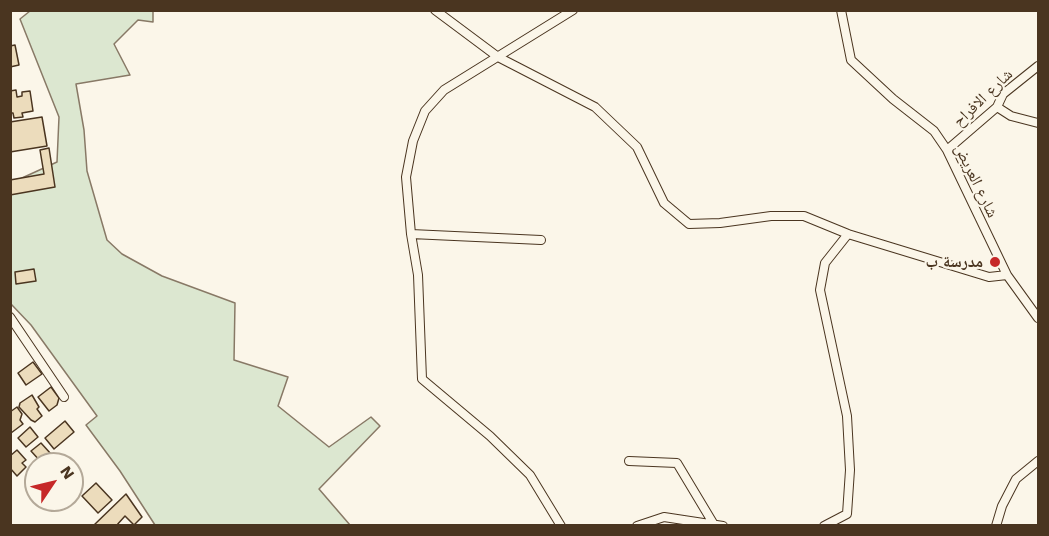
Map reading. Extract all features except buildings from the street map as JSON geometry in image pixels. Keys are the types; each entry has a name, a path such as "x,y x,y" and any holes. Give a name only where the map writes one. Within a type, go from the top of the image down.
{"street":[{"path":"435,10 498,57 596,107 637,147 664,203 689,224 720,223 771,216 804,216 848,234 989,277 1007,275"},
{"path":"561,525 530,475 490,436 422,379 418,275 411,234 406,177 413,141 425,111 444,90 573,10"},
{"name":"شارع العريض","path":"841,10 851,60 893,99 934,131 947,150 1007,275 1038,318"},
{"name":"شارع الافراح","path":"947,150 997,107 1003,94 1038,66"},
{"path":"997,107 1011,116 1038,123"},
{"path":"411,234 541,240"},
{"path":"824,525 847,513 850,470 847,416 820,290 825,263 848,234"},
{"path":"10,317 64,397"},
{"path":"629,461 677,463 713,524"},
{"path":"996,525 1002,506 1016,479 1038,461"},
{"path":"637,525 664,518 723,525"},
{"path":"566,525 571,525"}],"green space":[{"path":"30,11 153,11 153,22 138,20 114,44 130,75 76,84 84,130 87,171 107,240 122,254 162,276 235,303 234,360 288,377 278,406 329,447 371,417 380,426 319,489 350,525 155,525 120,471 86,425 97,416 31,325 11,304 11,183 57,162 59,117 20,19"}],"place":[{"name":"مدرسة ب","path":"995,262"}]}
